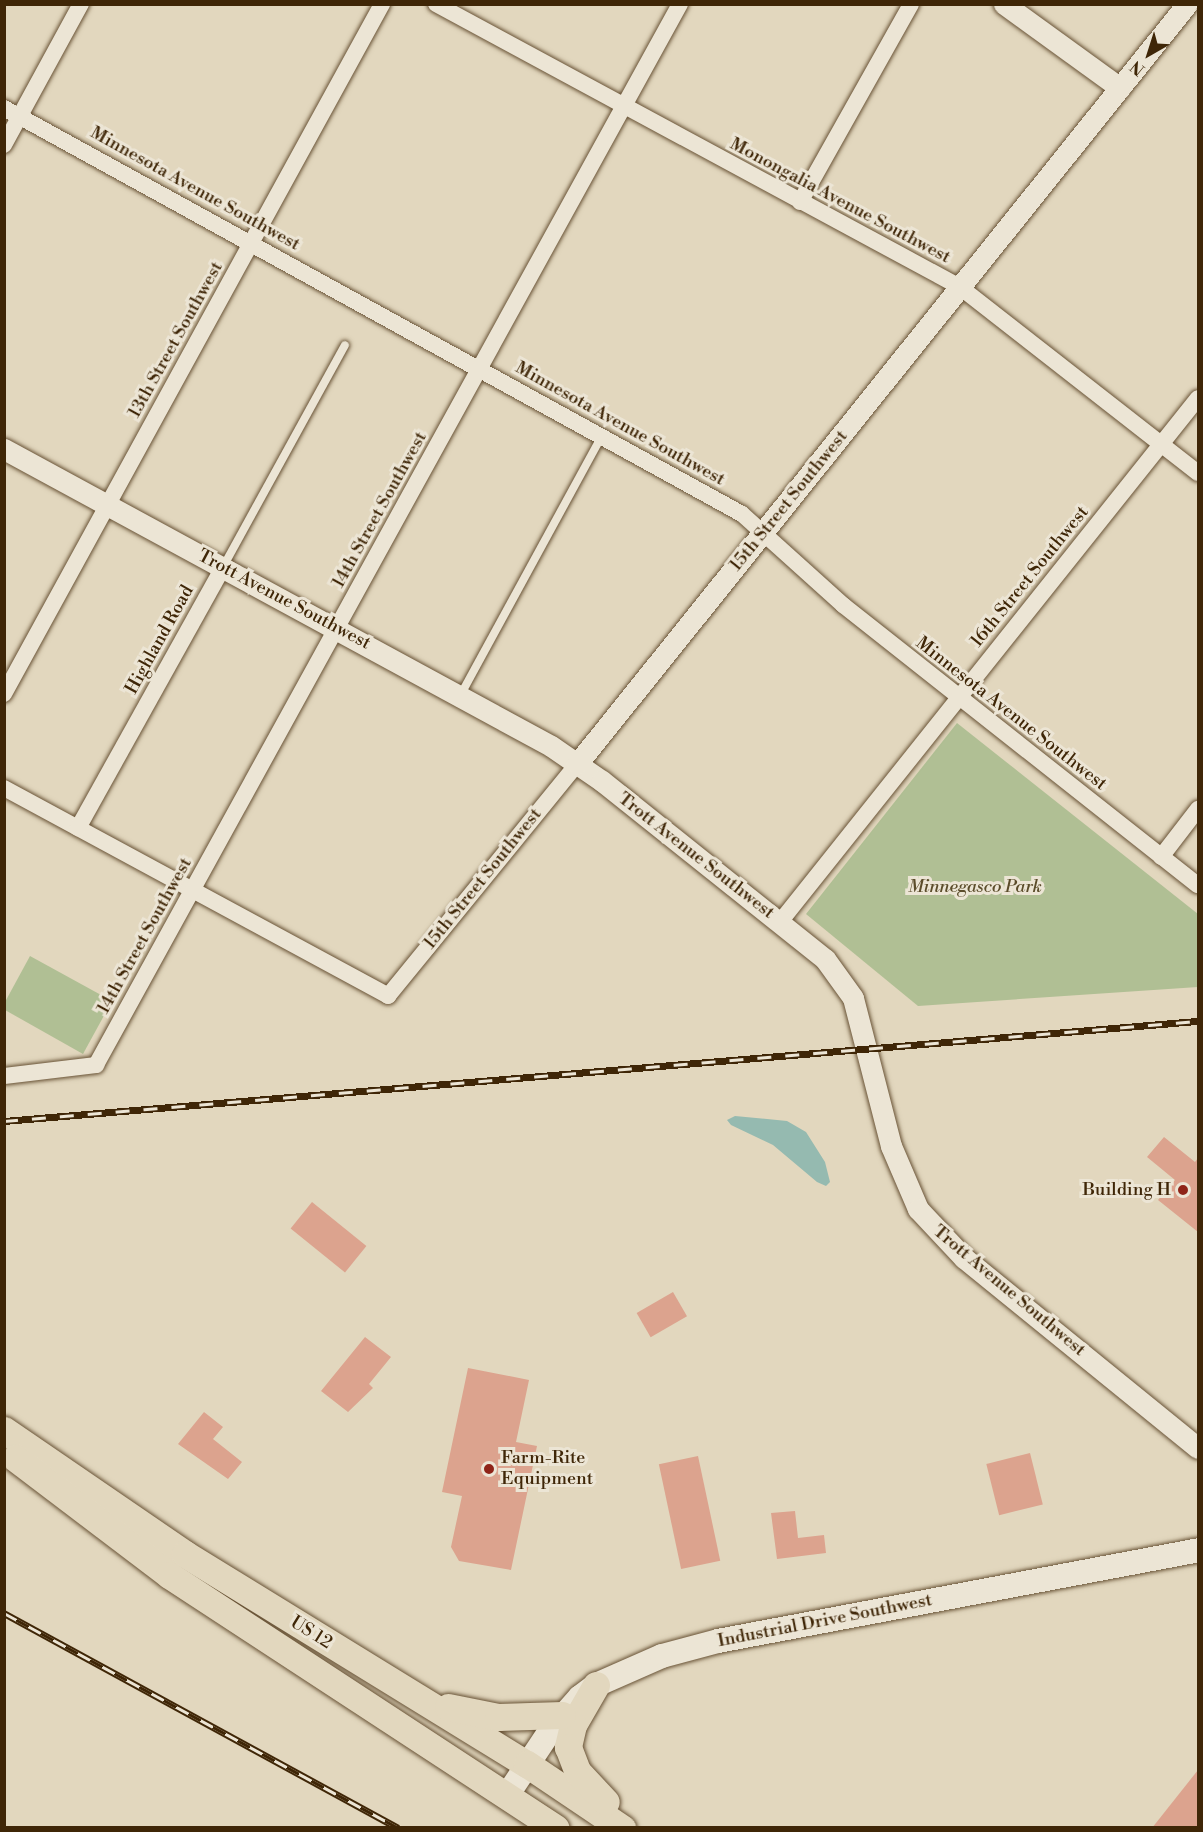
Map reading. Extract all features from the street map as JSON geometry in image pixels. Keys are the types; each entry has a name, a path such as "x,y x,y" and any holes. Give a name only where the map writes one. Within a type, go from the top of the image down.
{"highway":[{"name":"US 12","path":"4,1430 133,1521 382,1677 527,1764 622,1827"},
{"name":"US 12","path":"4,1450 67,1501 169,1575 556,1827"},
{"path":"382,1677 429,1700 474,1714 562,1715"},
{"path":"596,1685 569,1734 570,1759 594,1791 634,1827"}],"main road":[{"name":"Industrial Drive Southwest","path":"508,1794 562,1715 596,1685 662,1656 718,1641 1198,1550"}],"street":[{"path":"4,145 81,4"},
{"name":"13th Street Southwest","path":"4,694 382,4"},
{"name":"Monongalia Avenue Southwest","path":"436,4 960,287 1198,473"},
{"name":"14th Street Southwest","path":"4,1076 96,1065 680,4"},
{"path":"800,202 911,4"},
{"path":"1004,4 1120,88"},
{"name":"15th Street Southwest","path":"193,890 388,996 1187,4"},
{"name":"Minnesota Avenue Southwest","path":"4,108 252,242 742,514 843,605 1198,885"},
{"name":"16th Street Southwest","path":"780,922 1198,398"},
{"name":"Trott Avenue Southwest","path":"4,449 460,696 577,764 780,922 835,969 853,998 900,1175 931,1226 964,1258 1198,1448"},
{"name":"Highland Road","path":"78,828 223,567"},
{"path":"4,788 193,890"},
{"path":"1161,856 1198,809"}],"lane":[{"name":"Highland Road","path":"223,567 345,345"},
{"path":"460,696 602,436"}],"green space":[{"name":"Minnegasco Park","path":"957,723 1198,914 1198,987 918,1006 806,914"},
{"path":"30,956 112,1001 83,1054 5,1010 5,1002"}],"water":[{"path":"735,1116 787,1121 806,1132 825,1162 830,1182 826,1186 817,1182 773,1145 731,1125 727,1120"}],"building":[{"name":"Building H","path":"1164,1137 1195,1162 1198,1158 1198,1232 1158,1200 1175,1180 1147,1157"},
{"path":"312,1202 366,1246 345,1272 291,1228"},
{"path":"673,1292 687,1316 651,1337 637,1313"},
{"path":"365,1337 391,1357 369,1384 373,1388 348,1412 321,1391"},
{"name":"Farm-Rite Equipment","path":"468,1368 529,1380 516,1442 537,1446 511,1570 459,1561 451,1547 462,1496 442,1492"},
{"path":"204,1412 223,1427 213,1439 242,1462 228,1479 178,1444"},
{"path":"1030,1453 1043,1504 999,1515 986,1464"},
{"path":"698,1456 720,1561 681,1569 659,1464"},
{"path":"795,1511 798,1538 824,1535 826,1553 777,1559 771,1513"},
{"path":"1198,1770 1198,1828 1152,1828"}],"railway":[{"path":"4,1121 1198,1021"},
{"path":"4,1613 398,1828"}],"place":[{"name":"Building H","path":"1183,1190"},
{"name":"Farm-Rite Equipment","path":"489,1469"}]}
